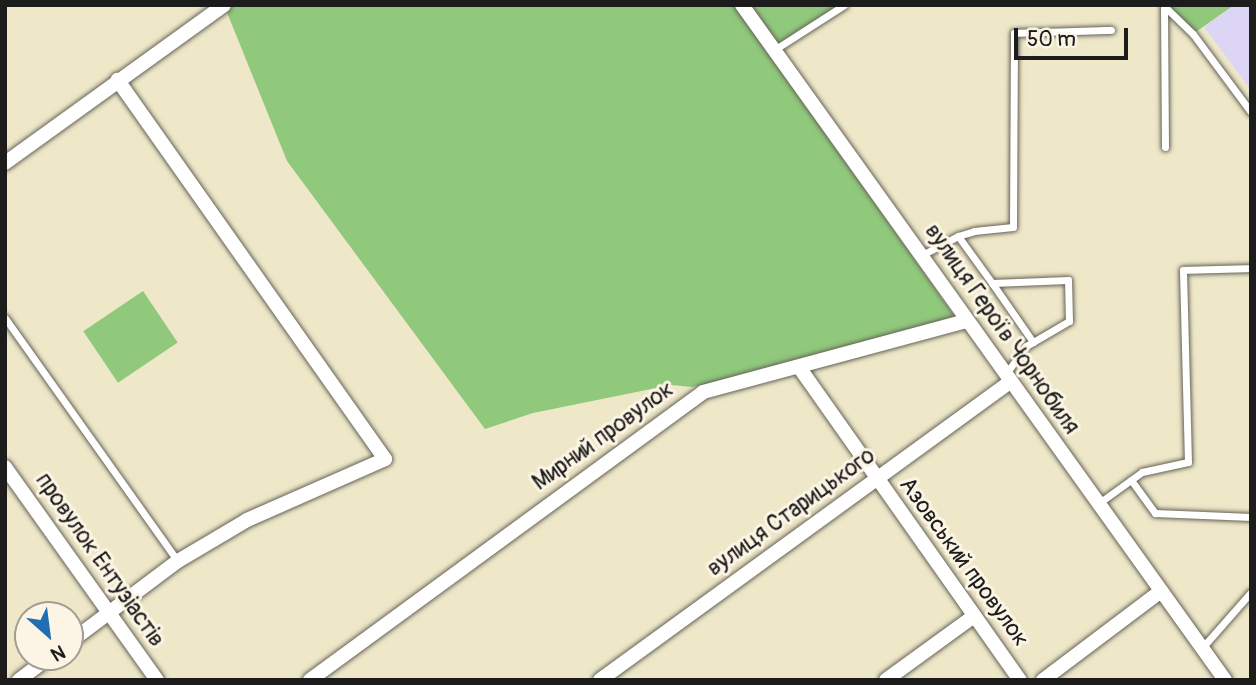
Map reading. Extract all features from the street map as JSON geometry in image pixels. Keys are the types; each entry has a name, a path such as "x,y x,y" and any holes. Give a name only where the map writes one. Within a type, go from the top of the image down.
{"street":[{"path":"5,163 225,5"},
{"name":"вулиця Героїв Чорнобиля","path":"741,5 1225,680"},
{"path":"84,632 178,561 247,520 385,459 118,80"},
{"name":"Мирний провулок","path":"310,680 695,396 719,385 799,367 967,321"},
{"name":"Азовський провулок","path":"799,367 1020,680"},
{"name":"вулиця Старицького","path":"600,680 876,479 1008,378"},
{"name":"провулок Ентузіастів","path":"6,469 157,680"},
{"path":"1043,680 1161,591"},
{"path":"886,680 974,616"}],"lane":[{"path":"774,50 844,5"},
{"path":"1164,6 1193,34 1251,113"},
{"path":"1164,6 1165,147"},
{"path":"922,255 958,236 1013,226 1014,33 1111,30"},
{"path":"958,236 1033,342"},
{"path":"1098,503 1142,472 1188,463 1183,270 1251,268"},
{"path":"992,284 1068,280 1069,321 1026,346 1008,378"},
{"path":"5,318 178,561"},
{"path":"1131,480 1155,513 1251,517"},
{"path":"1202,649 1247,592 1251,592"}],"shaded area":[{"path":"1234,5 1251,5 1251,90 1204,27"}],"green space":[{"path":"224,5 736,5 957,320 732,379 692,387 671,385 533,413 485,429 287,161"},
{"path":"741,5 844,5 774,50"},
{"path":"1163,5 1234,5 1193,34"},
{"path":"143,291 178,342 118,383 83,331"}]}
